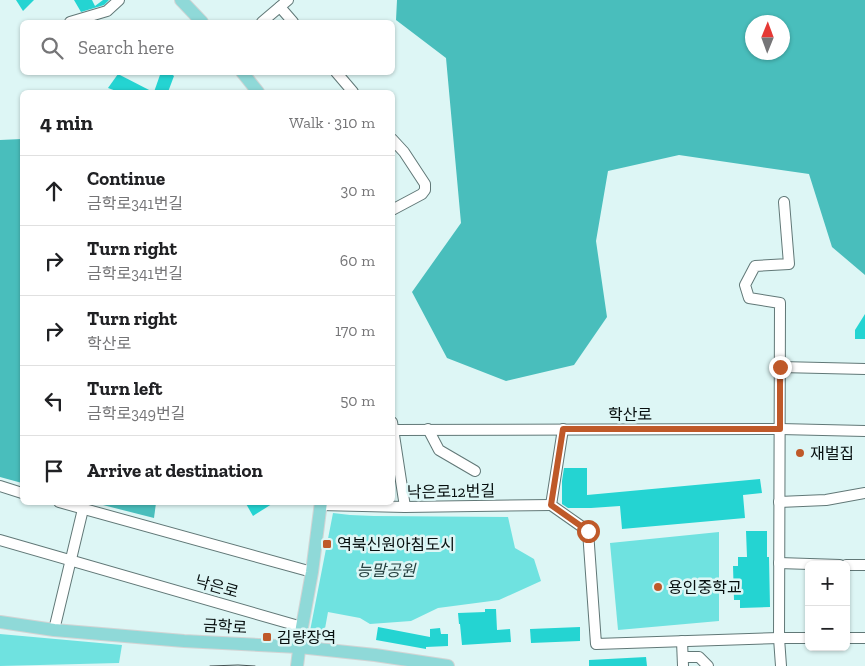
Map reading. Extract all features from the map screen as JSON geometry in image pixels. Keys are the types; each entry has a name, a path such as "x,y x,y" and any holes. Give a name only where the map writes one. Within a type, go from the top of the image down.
{"main road":[{"path":"181,0 200,20"},
{"path":"244,75 256,90"},
{"path":"297,666 321,505"},
{"name":"금학로","path":"0,622 54,630 184,640 299,646 448,666"}],"street":[{"path":"77,20 107,11 119,0"},
{"path":"264,20 288,0"},
{"path":"280,7 291,20"},
{"path":"339,75 351,90"},
{"path":"395,142 404,152 425,184 425,190 422,194 395,208"},
{"path":"781,666 779,638 780,303 749,298 746,285 755,266 788,264 784,202"},
{"path":"780,367 865,369"},
{"name":"학산로","path":"395,427 428,429 780,429 865,431"},
{"path":"428,429 439,450 474,471"},
{"path":"563,429 551,505 588,531 596,644 805,638"},
{"path":"395,440 405,507"},
{"path":"0,486 20,491"},
{"path":"779,502 826,500 865,493"},
{"path":"69,505 312,572"},
{"name":"낙은로12번길","path":"349,505 405,507 551,505"},
{"path":"54,630 83,509"},
{"name":"낙은로","path":"0,540 302,627"},
{"path":"779,564 805,564"},
{"path":"850,565 865,565"},
{"path":"850,638 865,638"},
{"path":"682,641 683,662 699,657 708,666"}],"green space":[{"name":"능말공원","path":"333,513 374,516 508,517 515,548 534,559 541,581 499,600 438,608 411,621 370,624 360,618 328,612 324,634 310,631"},
{"path":"719,532 719,621 618,630 610,543"},
{"path":"0,634 122,645 119,663 0,666"}],"shaded area":[{"path":"397,0 865,0 865,275 832,247 809,174 679,155 608,171 596,241 607,317 574,365 506,381 447,358 412,292 461,223 446,58 396,20"},
{"path":"20,139 20,482 0,477 0,140"},
{"path":"103,505 156,505 154,518"}],"building":[{"path":"16,0 34,0 23,11"},
{"path":"74,0 92,0 95,6 103,0 109,0 104,5 81,12"},
{"path":"117,75 120,75 149,90 114,90 108,88"},
{"path":"160,75 174,76 169,90 155,90"},
{"path":"865,314 865,339 855,339 855,330"},
{"path":"564,468 587,468 587,495 760,479 762,493 743,495 745,518 622,529 620,506 568,508 562,504"},
{"path":"247,505 270,505 253,516"},
{"path":"746,531 767,531 770,607 740,608 740,600 734,600 733,566 738,566 738,557 747,557"},
{"path":"485,609 496,609 497,630 510,629 511,642 462,645 458,613 485,612"},
{"path":"378,627 430,637 430,629 440,628 441,634 448,634 448,646 426,647 426,649 376,640"},
{"path":"580,627 580,641 531,643 530,629"},
{"path":"646,657 647,666 589,666 589,660"}],"tram line":[{"path":"210,666 255,666"}],"place":[{"name":"재벌집","path":"800,453"},
{"name":"역북신원아침도시","path":"327,544"},
{"name":"용인중학교","path":"658,587"},
{"name":"김량장역","path":"267,637"}],"route":[{"path":"588,531 551,505 563,429 780,429 780,367"}]}
